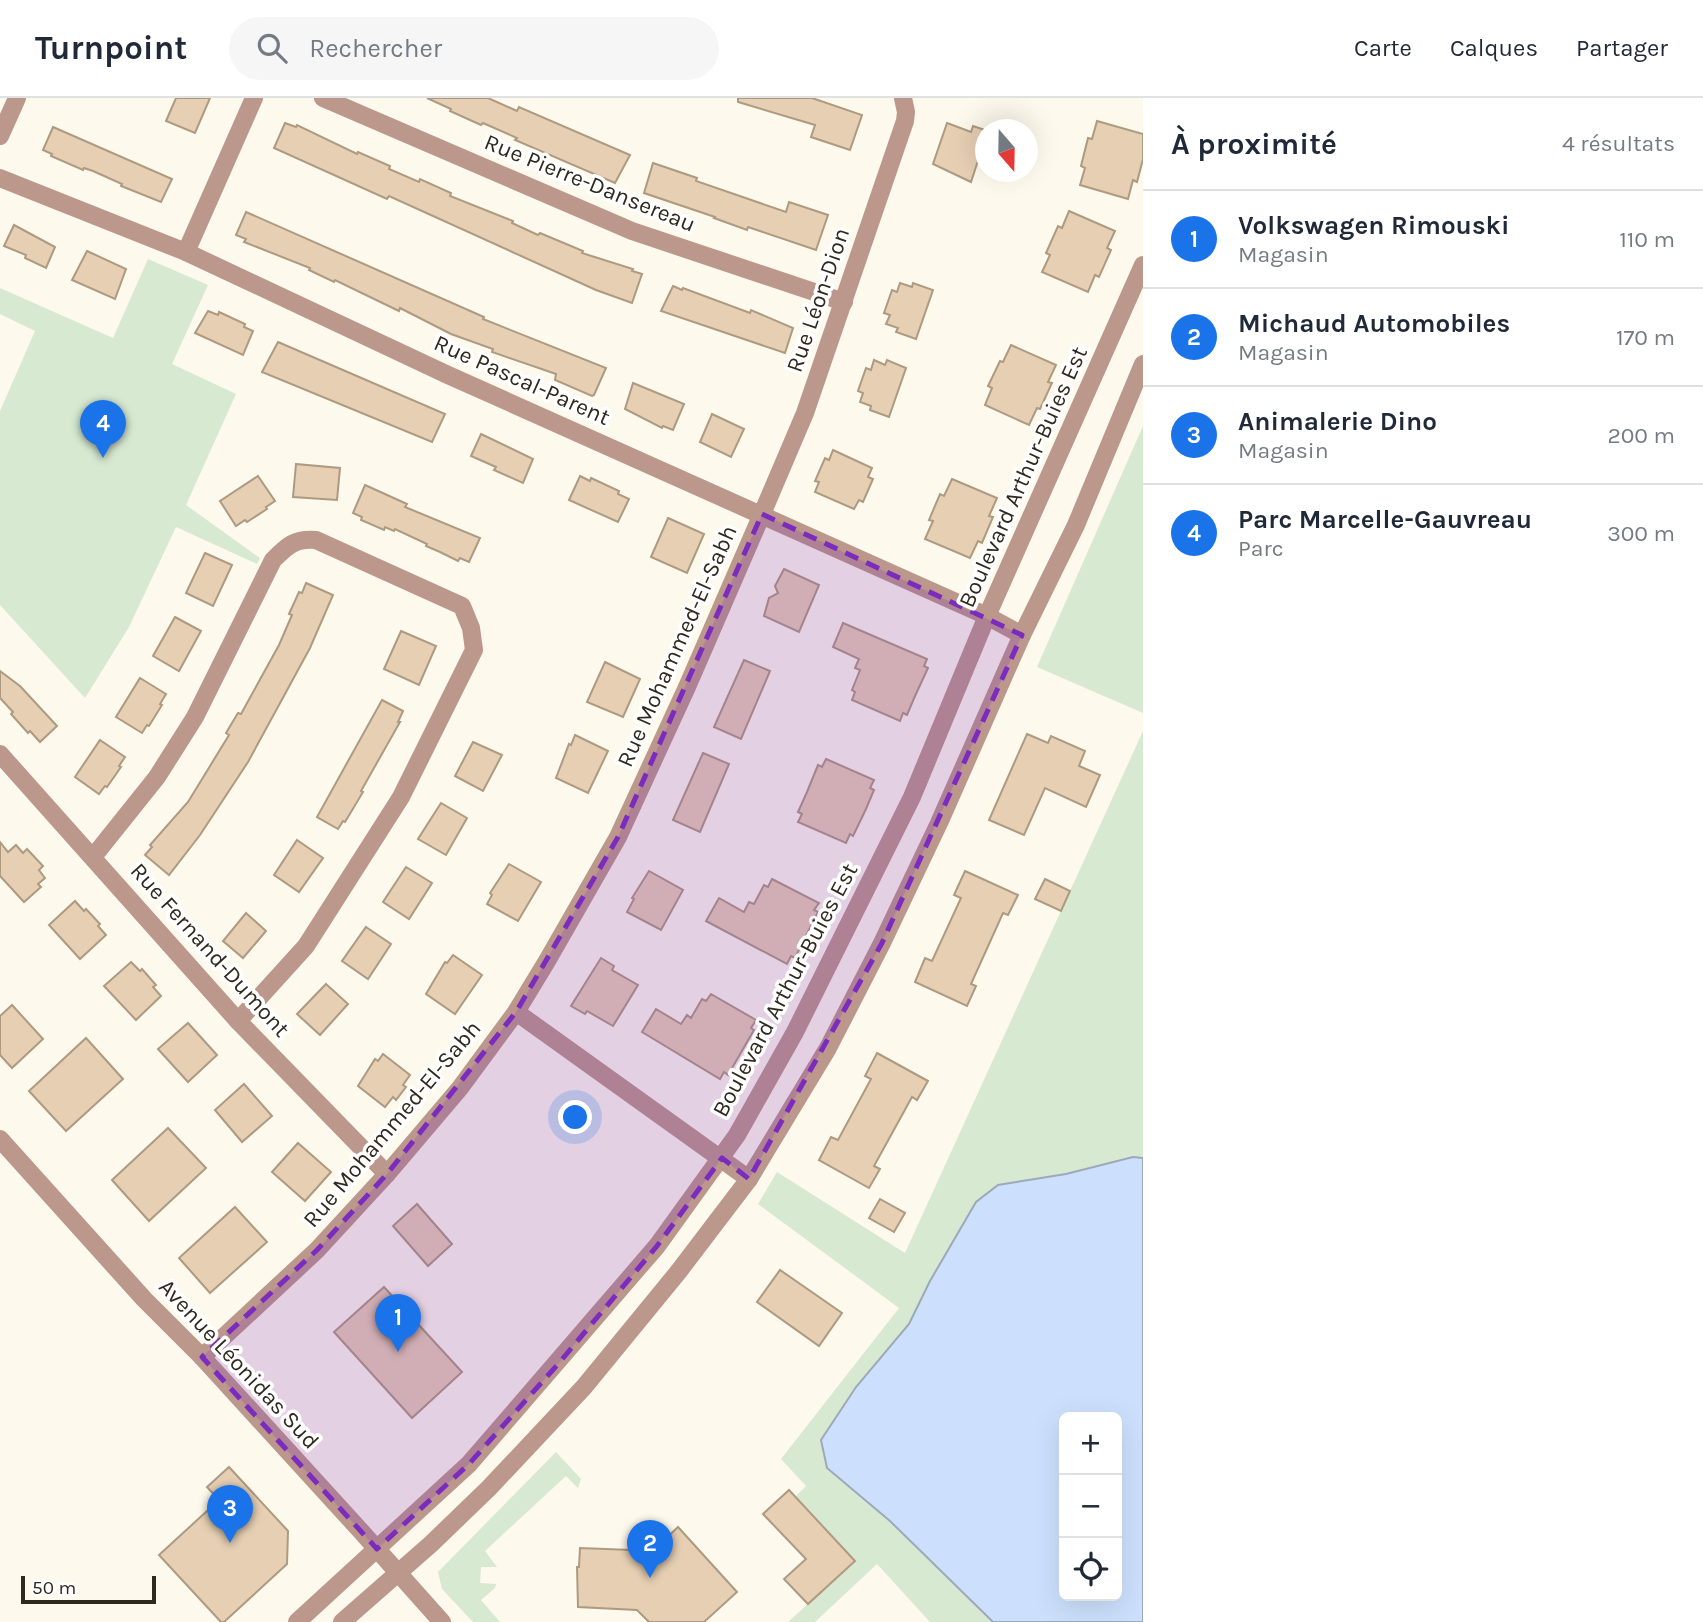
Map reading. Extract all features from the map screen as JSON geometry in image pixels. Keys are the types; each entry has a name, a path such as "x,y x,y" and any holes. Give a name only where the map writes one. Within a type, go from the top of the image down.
{"street":[{"path":"0,136 17,98"},
{"path":"186,252 254,98"},
{"name":"Rue Pierre-Dansereau","path":"323,98 632,231 844,302"},
{"name":"Rue Léon-Dion","path":"762,514 805,413 844,302 905,121 903,98"},
{"name":"Rue Pascal-Parent","path":"0,178 186,252 448,374 987,616 1022,635"},
{"name":"Boulevard Arthur-Buies Est","path":"297,1622 469,1464 559,1363 657,1246 722,1158 795,1032 912,797 987,616 1143,265"},
{"path":"342,1622 431,1544 489,1488 584,1387 679,1271 749,1179 828,1048 882,943 939,823 1022,635 1076,525 1143,364"},
{"name":"Rue Mohammed-El-Sabh","path":"202,1357 317,1250 387,1174 460,1088 516,1012 618,837 762,514"},
{"path":"93,858 157,777 195,717 273,559 288,545 303,538 316,540 462,606 471,628 474,650 401,796 306,946 238,1021"},
{"name":"Rue Fernand-Dumont","path":"0,754 238,1021 387,1174"},
{"path":"516,1012 749,1179"},
{"name":"Avenue Léonidas Sud","path":"0,1139 442,1622"}],"highlighted area":[{"path":"762,514 1022,635 882,943 749,1179 722,1158 657,1246 559,1363 469,1464 377,1549 202,1357 317,1250 387,1174 516,1012 618,837"}],"green space":[{"path":"148,259 208,285 172,364 236,394 186,505 260,558 257,564 176,527 129,627 85,698 0,605 0,411 35,331 0,314 0,288 113,338"},
{"path":"1143,426 1143,713 1037,667"},
{"path":"1143,731 1143,1622 930,1622 877,1564 815,1622 788,1622 855,1561 795,1497 806,1486 781,1459 899,1308 758,1204 777,1172 905,1253"},
{"path":"556,1452 581,1479 578,1488 566,1476 485,1551 497,1567 481,1567 480,1583 496,1584 481,1600 500,1622 473,1622 442,1589 438,1572"}],"water":[{"path":"1133,1157 1143,1158 1143,1622 993,1622 890,1521 827,1468 821,1440 856,1387 909,1324 930,1281 976,1202 998,1185 1066,1174"}],"building":[{"path":"176,98 210,98 195,133 166,121"},
{"path":"427,98 488,98 517,111 519,107 630,155 615,183 515,140 517,138 483,123 481,125 450,111 451,109"},
{"path":"738,98 812,98 862,115 850,150 811,137 815,125 738,102"},
{"path":"1097,121 1143,134 1143,159 1137,182 1133,180 1128,199 1080,185 1085,168 1081,166 1088,138 1092,139"},
{"path":"285,123 296,127 297,125 357,154 358,152 390,166 389,169 419,182 420,179 451,193 450,196 513,221 512,223 538,235 540,233 583,251 582,253 633,269 632,271 642,274 632,303 596,290 389,196 387,199 274,148"},
{"path":"947,123 971,132 975,127 975,170 971,182 933,164"},
{"path":"53,127 172,179 161,202 93,171 83,170 51,156 52,154 43,150"},
{"path":"653,163 786,212 789,202 828,215 816,250 748,227 747,230 644,193"},
{"path":"1069,211 1115,231 1107,248 1111,250 1099,277 1095,275 1088,292 1042,272 1050,255 1046,253 1058,226 1062,228"},
{"path":"246,212 484,317 483,319 606,368 594,395 555,380 556,374 492,352 493,349 451,334 400,308 399,311 335,280 334,282 309,270 310,268 244,242 246,239 236,235"},
{"path":"14,225 55,247 46,268 25,258 26,255 4,246"},
{"path":"87,251 126,269 115,299 72,280"},
{"path":"900,283 912,287 913,283 933,290 916,339 896,332 898,328 886,324 890,315 884,313 892,290 897,292"},
{"path":"673,286 750,313 751,310 793,328 785,353 661,311"},
{"path":"208,311 218,315 219,312 245,324 244,327 253,331 243,355 195,333"},
{"path":"278,342 445,414 432,442 262,372"},
{"path":"1011,345 1056,365 1048,382 1052,383 1029,425 985,405 992,388 988,386"},
{"path":"874,360 885,365 887,360 906,368 889,417 870,410 871,406 860,402 863,393 858,391 866,368 871,370"},
{"path":"633,383 684,404 673,430 663,426 662,428 625,409"},
{"path":"712,414 744,429 731,457 700,442"},
{"path":"481,434 533,459 523,483 471,456"},
{"path":"833,450 872,468 868,477 873,479 863,502 859,500 854,509 815,492 819,482 815,481 825,458 829,460"},
{"path":"296,464 340,468 337,500 293,497"},
{"path":"258,476 275,501 247,522 245,520 236,526 220,501"},
{"path":"580,476 619,491 618,494 629,499 618,522 569,500"},
{"path":"952,479 997,498 989,516 993,517 982,543 978,541 970,558 925,539 933,521 929,520 940,494 944,496"},
{"path":"365,485 407,504 405,507 480,538 469,562 460,558 458,561 395,529 394,531 385,527 384,530 361,520 362,517 353,513"},
{"path":"668,518 704,534 687,573 651,557"},
{"path":"205,553 232,565 213,606 186,593"},
{"path":"784,569 819,585 799,632 764,616 769,598 778,593 775,586"},
{"path":"306,583 333,595 310,648 248,762 200,835 169,875 145,855 152,847 150,845 188,802 229,735 226,733 238,713 241,714 279,645 292,615 289,614"},
{"path":"175,617 201,631 179,671 153,656"},
{"path":"843,623 927,659 924,666 928,668 907,715 903,713 900,721 852,700 855,692 852,690 860,670 855,668 859,659 833,647"},
{"path":"401,631 436,646 419,685 384,669"},
{"path":"744,660 770,671 741,739 714,727"},
{"path":"605,662 640,679 623,717 587,702"},
{"path":"0,671 20,686 57,726 40,742 30,731 28,733 0,698"},
{"path":"140,678 166,694 160,704 162,705 142,733 116,717"},
{"path":"382,700 403,711 400,722 361,791 363,792 338,829 317,817"},
{"path":"1027,734 1048,743 1051,736 1085,751 1079,766 1100,775 1086,807 1045,788 1024,835 989,820"},
{"path":"575,735 608,751 588,793 556,778"},
{"path":"100,740 125,757 107,787 99,794 75,777"},
{"path":"473,742 502,755 483,791 455,776"},
{"path":"703,753 729,764 700,832 673,820"},
{"path":"826,759 874,780 870,788 874,790 866,809 853,836 850,834 846,843 798,822 802,814 798,812 818,765 822,767"},
{"path":"441,803 467,818 446,855 418,839"},
{"path":"297,840 323,858 299,892 274,875"},
{"path":"0,842 8,852 16,845 23,853 27,849 43,866 39,870 45,878 38,884 41,887 24,902 0,876"},
{"path":"509,864 541,882 518,921 487,904 492,895 490,893"},
{"path":"406,867 432,883 409,919 383,902"},
{"path":"649,871 683,890 661,930 627,912 634,899 632,898"},
{"path":"965,871 1018,895 1008,915 1003,913 971,984 976,986 967,1006 915,982 925,958 932,961 961,898 954,895"},
{"path":"772,879 819,903 814,910 818,912 795,958 791,956 787,964 706,921 719,898 744,912 749,902 754,904 764,885 768,887"},
{"path":"1045,879 1070,891 1061,911 1035,899"},
{"path":"75,901 100,924 98,926 106,935 80,959 49,925"},
{"path":"246,913 266,931 243,958 223,941"},
{"path":"366,927 391,944 368,979 342,961"},
{"path":"453,955 482,975 455,1014 426,994 445,962"},
{"path":"601,958 614,966 612,970 638,985 613,1026 587,1011 585,1014 571,1006"},
{"path":"131,962 140,971 142,969 156,985 153,987 161,996 136,1020 104,986"},
{"path":"326,984 348,1004 320,1035 297,1014"},
{"path":"711,994 756,1020 751,1028 754,1030 728,1075 724,1072 720,1079 642,1032 656,1009 681,1024 687,1015 691,1018 702,999 706,1001"},
{"path":"12,1005 43,1039 12,1068 0,1055 0,1016"},
{"path":"188,1023 217,1055 188,1082 158,1049"},
{"path":"86,1038 123,1079 66,1131 29,1091"},
{"path":"877,1053 928,1081 917,1100 912,1097 874,1166 880,1169 869,1188 819,1160 831,1137 838,1140 871,1079 865,1076"},
{"path":"383,1054 410,1075 403,1085 406,1087 396,1100 393,1097 385,1107 358,1086 375,1059 378,1061"},
{"path":"244,1084 272,1116 242,1142 215,1110"},
{"path":"168,1128 206,1168 149,1221 112,1180"},
{"path":"298,1143 331,1172 305,1201 272,1172"},
{"path":"880,1199 905,1213 894,1232 869,1218"},
{"path":"417,1204 452,1244 428,1266 393,1226"},
{"path":"235,1207 267,1242 210,1293 179,1258"},
{"path":"780,1270 842,1313 819,1346 757,1302"},
{"path":"384,1287 462,1372 412,1418 334,1332"},
{"path":"229,1467 288,1531 287,1564 221,1622 159,1555 219,1500 207,1487"},
{"path":"789,1490 855,1561 808,1604 784,1579 806,1559 763,1514"},
{"path":"678,1527 737,1592 704,1622 649,1622 637,1610 578,1607 577,1567 580,1548 632,1550 642,1561"}],"place":[{"name":"Parc Marcelle-Gauvreau","path":"103,458"},
{"name":"Volkswagen Rimouski","path":"398,1352"},
{"name":"Animalerie Dino","path":"230,1543"},
{"name":"Michaud Automobiles","path":"650,1578"}]}
